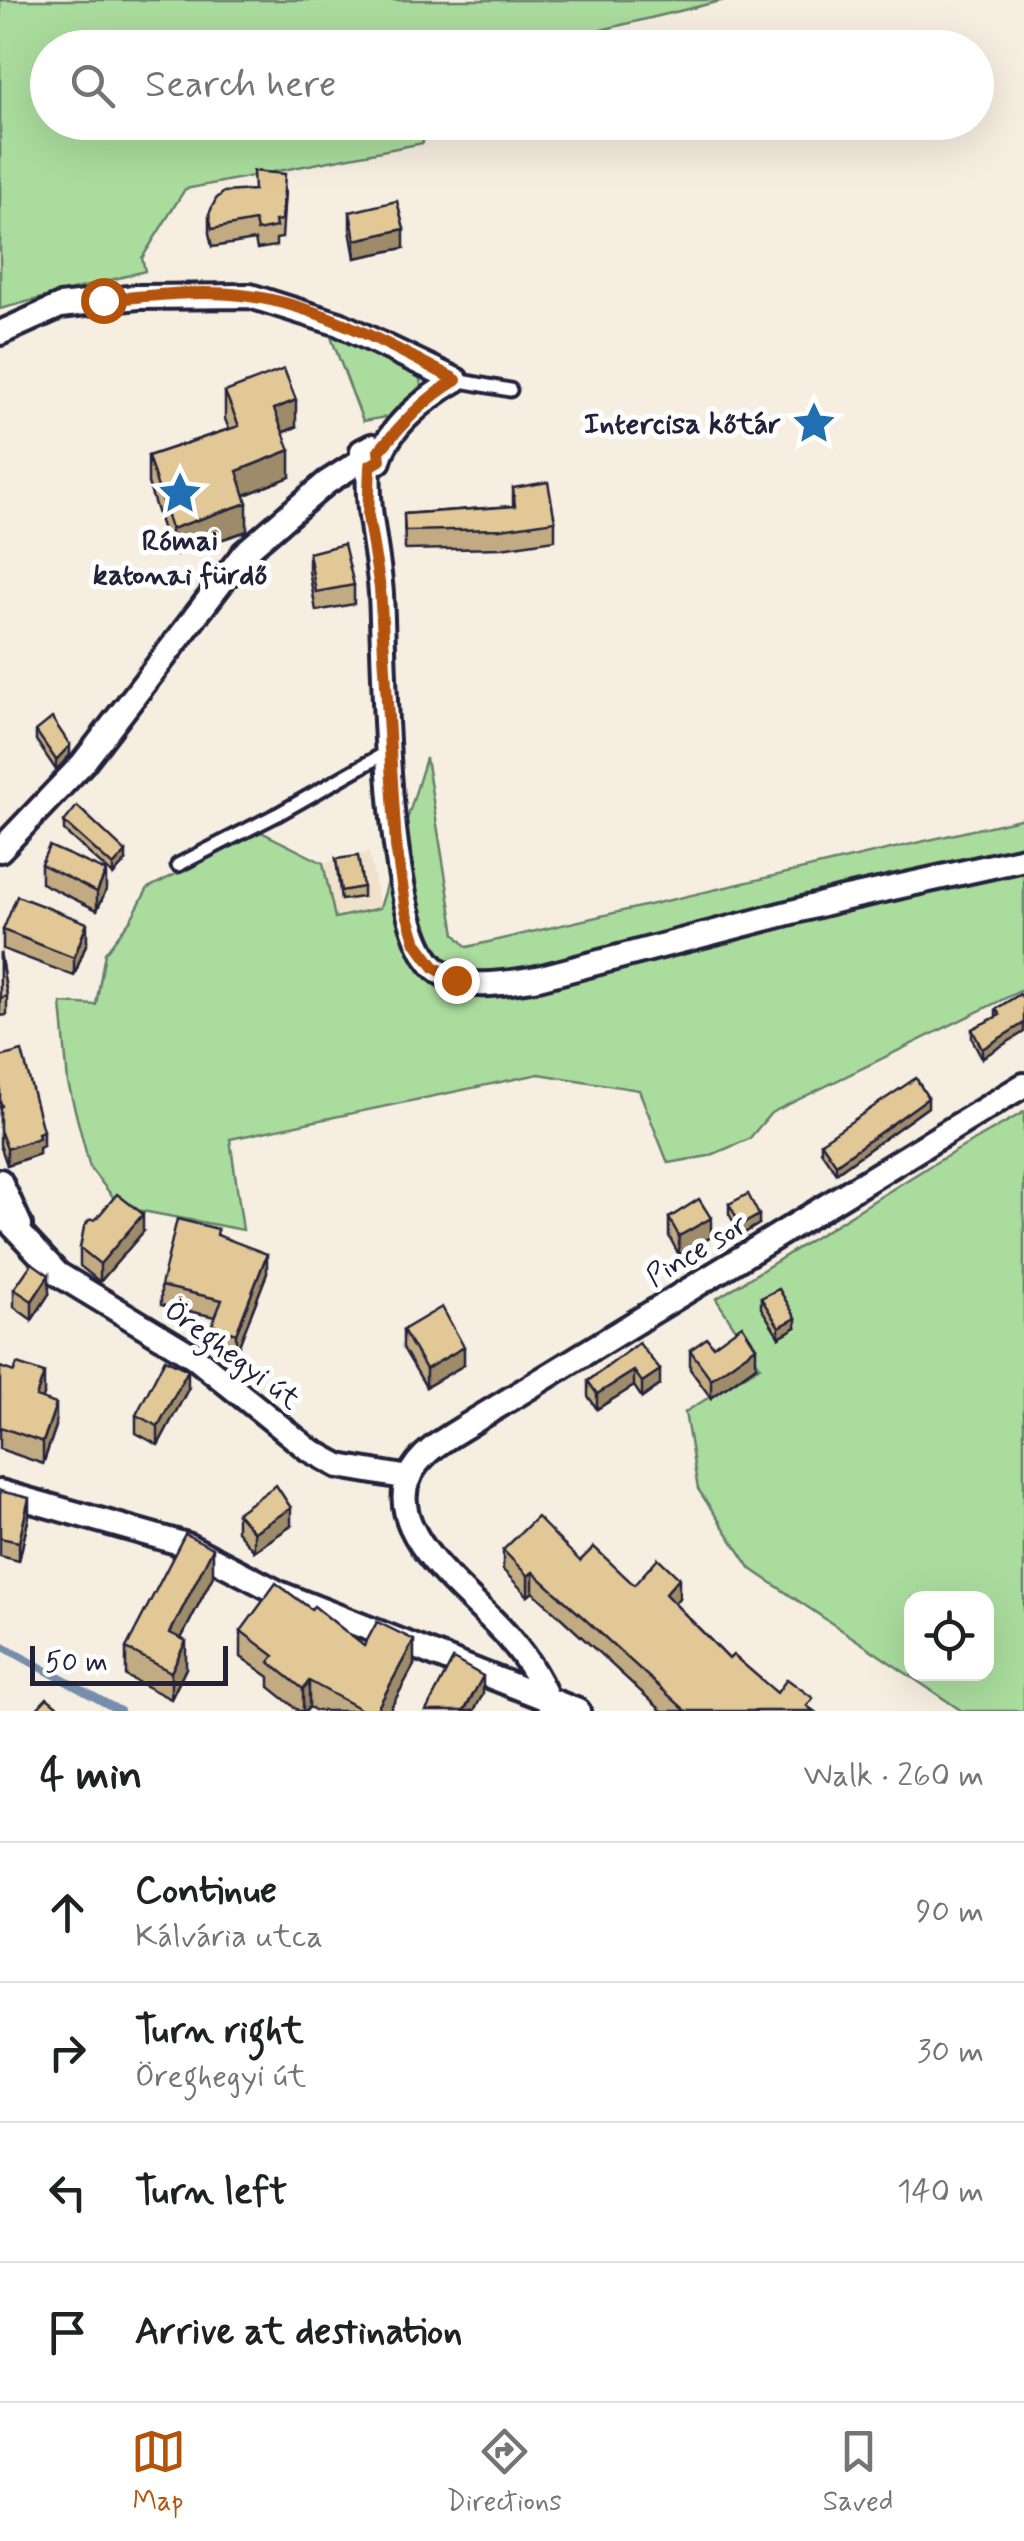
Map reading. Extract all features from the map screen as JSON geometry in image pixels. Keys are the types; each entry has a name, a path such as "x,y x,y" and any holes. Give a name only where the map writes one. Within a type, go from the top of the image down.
{"street":[{"path":"0,333 32,316 74,304 173,295 250,296 339,324 456,380"},
{"path":"0,850 83,763 244,553 326,482 370,459 409,415 456,380"},
{"path":"370,459 368,516 380,588 396,846 406,910 416,943 434,967 456,980 491,985 538,978 838,900 1024,859"},
{"name":"Pince sor","path":"409,1478 425,1456 455,1434 1024,1085"},
{"name":"Öreghegyi út","path":"0,1181 33,1250"},
{"name":"Öreghegyi út","path":"0,1212 58,1274 193,1356 308,1449 338,1466 409,1478"},
{"path":"409,1478 405,1500 408,1522 426,1552 507,1636 531,1666 550,1705"},
{"path":"0,1492 186,1545 281,1594 550,1705 578,1711"}],"lane":[{"path":"456,380 510,390"},
{"path":"178,865 295,805 389,750"}],"shaded area":[{"path":"369,853 380,908 334,918 323,863"}],"green space":[{"path":"0,0 725,0 601,30 30,30 30,140 423,143 185,189 142,258 145,271 0,309"},
{"path":"326,324 418,368 421,385 392,416 363,421"},
{"path":"426,758 455,934 467,947 1024,818 1024,989 771,1113 749,1139 709,1156 668,1163 639,1090 539,1074 230,1139 243,1230 121,1207 90,1168 68,1083 61,1003 96,1005 105,953 148,888 261,832 323,863 335,918 380,908"},
{"path":"1024,1112 1024,1711 962,1711 917,1681 994,1681 994,1591 904,1591 904,1672 751,1569 698,1489 685,1412 760,1366 716,1299"}],"building":[{"path":"253,171 285,174 282,220 275,221 276,227 257,231 255,221 212,229 209,214 216,199 224,192 254,190"},
{"path":"397,201 404,229 355,240 350,212"},
{"path":"284,369 296,400 274,409 290,450 237,471 247,503 171,529 148,456 239,426 225,392"},
{"path":"548,482 555,521 501,529 405,531 404,514 515,506 513,488"},
{"path":"344,544 354,585 316,592 309,553"},
{"path":"52,718 70,745 56,760 36,731"},
{"path":"77,806 126,852 113,866 64,822"},
{"path":"49,846 106,871 97,892 41,864"},
{"path":"358,856 363,887 341,891 336,859"},
{"path":"17,896 87,923 74,958 3,930"},
{"path":"0,952 7,996 0,998"},
{"path":"1020,994 1024,1001 1024,1023 982,1049 972,1029 1000,1015 996,1009"},
{"path":"22,1051 43,1131 38,1133 39,1138 7,1149 0,1130 0,1057"},
{"path":"916,1078 928,1098 836,1164 821,1142"},
{"path":"117,1194 143,1214 100,1264 80,1248 84,1227"},
{"path":"748,1194 759,1215 741,1225 729,1204"},
{"path":"699,1199 711,1218 679,1236 669,1218"},
{"path":"177,1219 218,1229 217,1235 267,1254 236,1334 212,1325 222,1300 161,1286"},
{"path":"32,1263 49,1275 32,1301 14,1289"},
{"path":"779,1289 796,1318 779,1327 761,1298"},
{"path":"442,1307 464,1347 426,1369 403,1330"},
{"path":"742,1325 756,1347 711,1379 690,1350 707,1338 713,1346"},
{"path":"639,1343 660,1370 642,1382 634,1371 597,1394 588,1381"},
{"path":"165,1359 188,1370 158,1426 136,1415"},
{"path":"17,1364 44,1373 36,1397 56,1404 43,1442 0,1427 0,1367 14,1372"},
{"path":"276,1485 291,1508 254,1532 237,1513"},
{"path":"0,1491 29,1498 19,1542 0,1538"},
{"path":"537,1517 580,1561 594,1547 634,1585 658,1558 679,1578 665,1594 729,1659 733,1655 777,1693 787,1679 813,1698 807,1706 814,1711 686,1711 533,1572 528,1576 503,1550"},
{"path":"185,1534 213,1548 170,1633 186,1641 171,1672 126,1648"},
{"path":"276,1583 311,1609 314,1606 364,1646 377,1622 414,1640 376,1711 364,1711 309,1681 303,1689 269,1662 274,1656 241,1631"},
{"path":"453,1659 483,1676 464,1711 426,1711"},
{"path":"47,1698 63,1711 35,1711"}],"waterway":[{"path":"0,1645 120,1711"}],"place":[{"name":"Intercisa kőtár","path":"814,423"},
{"name":"Római katonai fürdő","path":"180,493"}],"route":[{"path":"103,300 219,294 286,304 399,350 456,380 409,415 379,451 380,460 370,466 367,496 380,588 396,846 406,910 416,943 434,967 456,980"}]}
